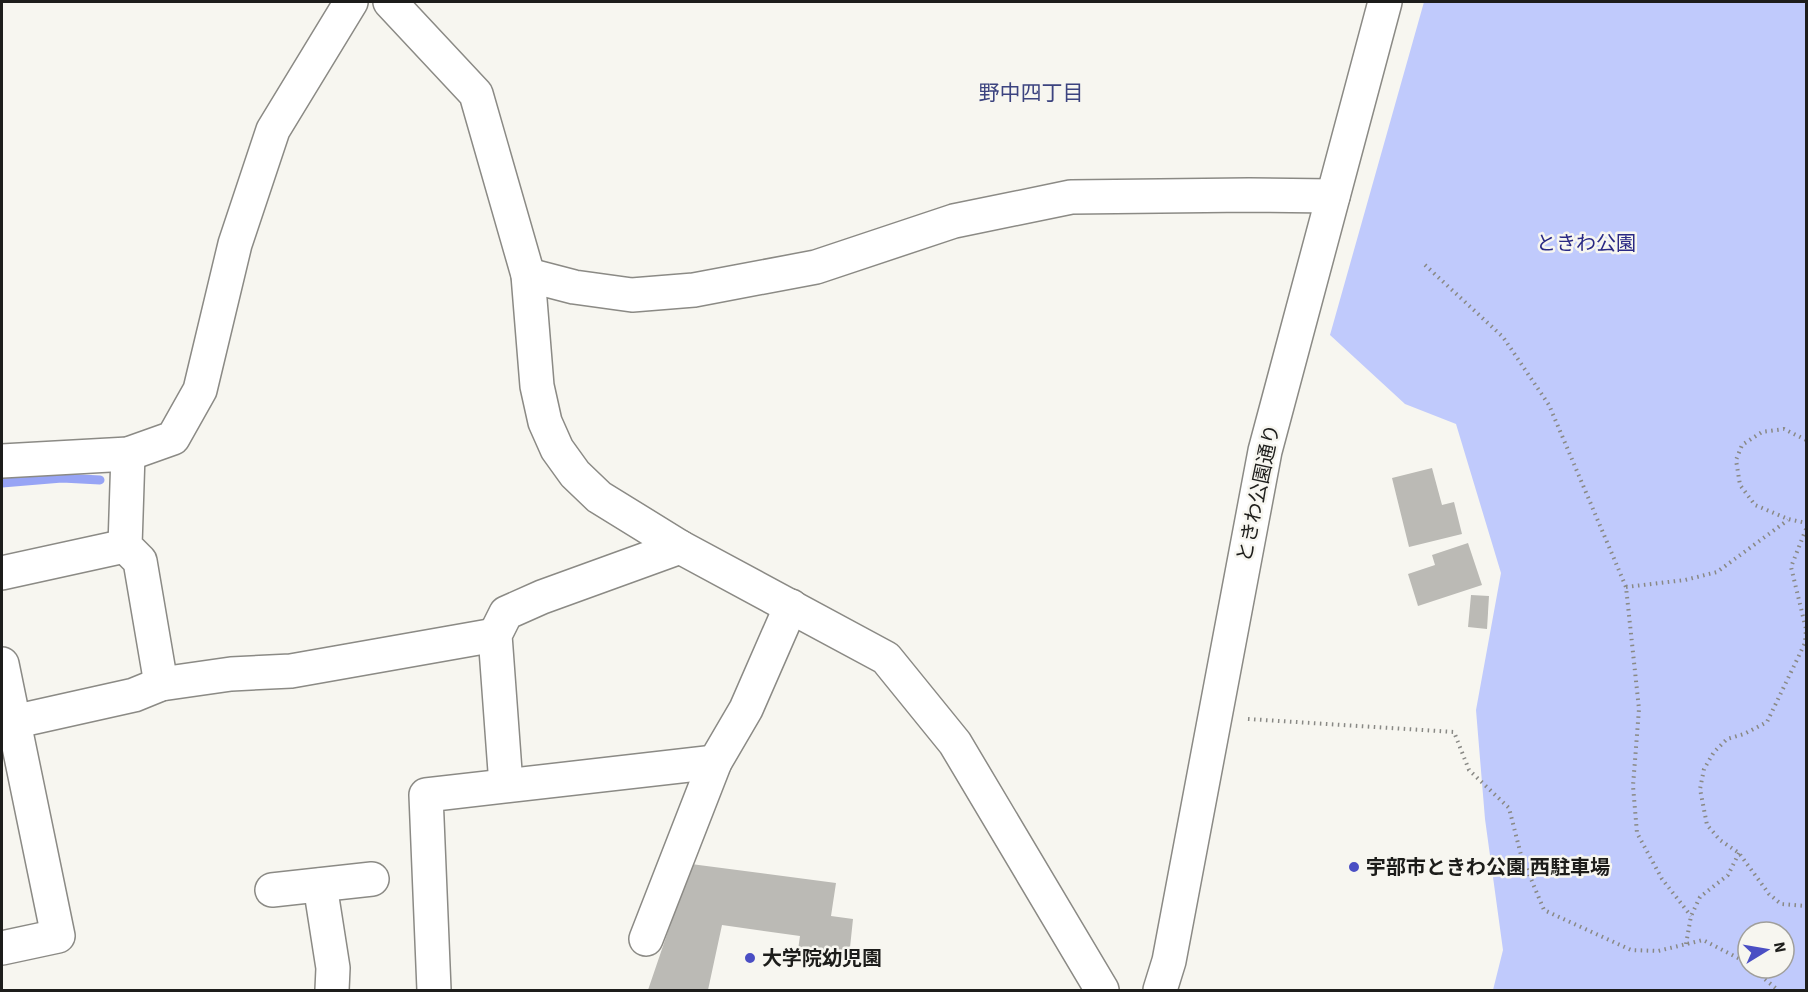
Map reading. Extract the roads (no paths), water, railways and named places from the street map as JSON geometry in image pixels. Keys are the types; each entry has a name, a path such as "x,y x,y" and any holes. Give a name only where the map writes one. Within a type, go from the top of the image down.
{"street":[{"path":"2,461 128,454 172,438 200,390 235,244 273,130 351,2"},
{"path":"390,2 476,94 528,275 537,386 544,422 557,449 575,474 599,497 680,547 886,658 956,743 1102,990"},
{"name":"ときわ公園通り","path":"1160,990 1169,961 1265,451 1385,2"},
{"path":"528,275 574,287 632,296 694,290 816,267 954,221 1071,197 1333,196"},
{"path":"128,454 124,546 140,561 161,684"},
{"path":"2,573 124,546"},
{"path":"506,785 495,635 506,613 542,597 680,547"},
{"path":"646,939 715,762 746,709 791,606"},
{"path":"13,722 134,695 161,684 231,674 291,670 495,635"},
{"path":"2,664 58,936 2,948"},
{"path":"434,990 426,795 715,762"},
{"path":"272,890 372,879"},
{"path":"320,885 333,968 332,990"}],"waterway":[{"path":"2,483 62,478 100,480"}],"place":[{"name":"宇部市ときわ公園 西駐車場","path":"1354,867"},
{"name":"大学院幼児園","path":"750,958"}],"district":[{"name":"野中四丁目","path":"1031,93"}],"park label":[{"name":"ときわ公園","path":"1586,243"}]}
